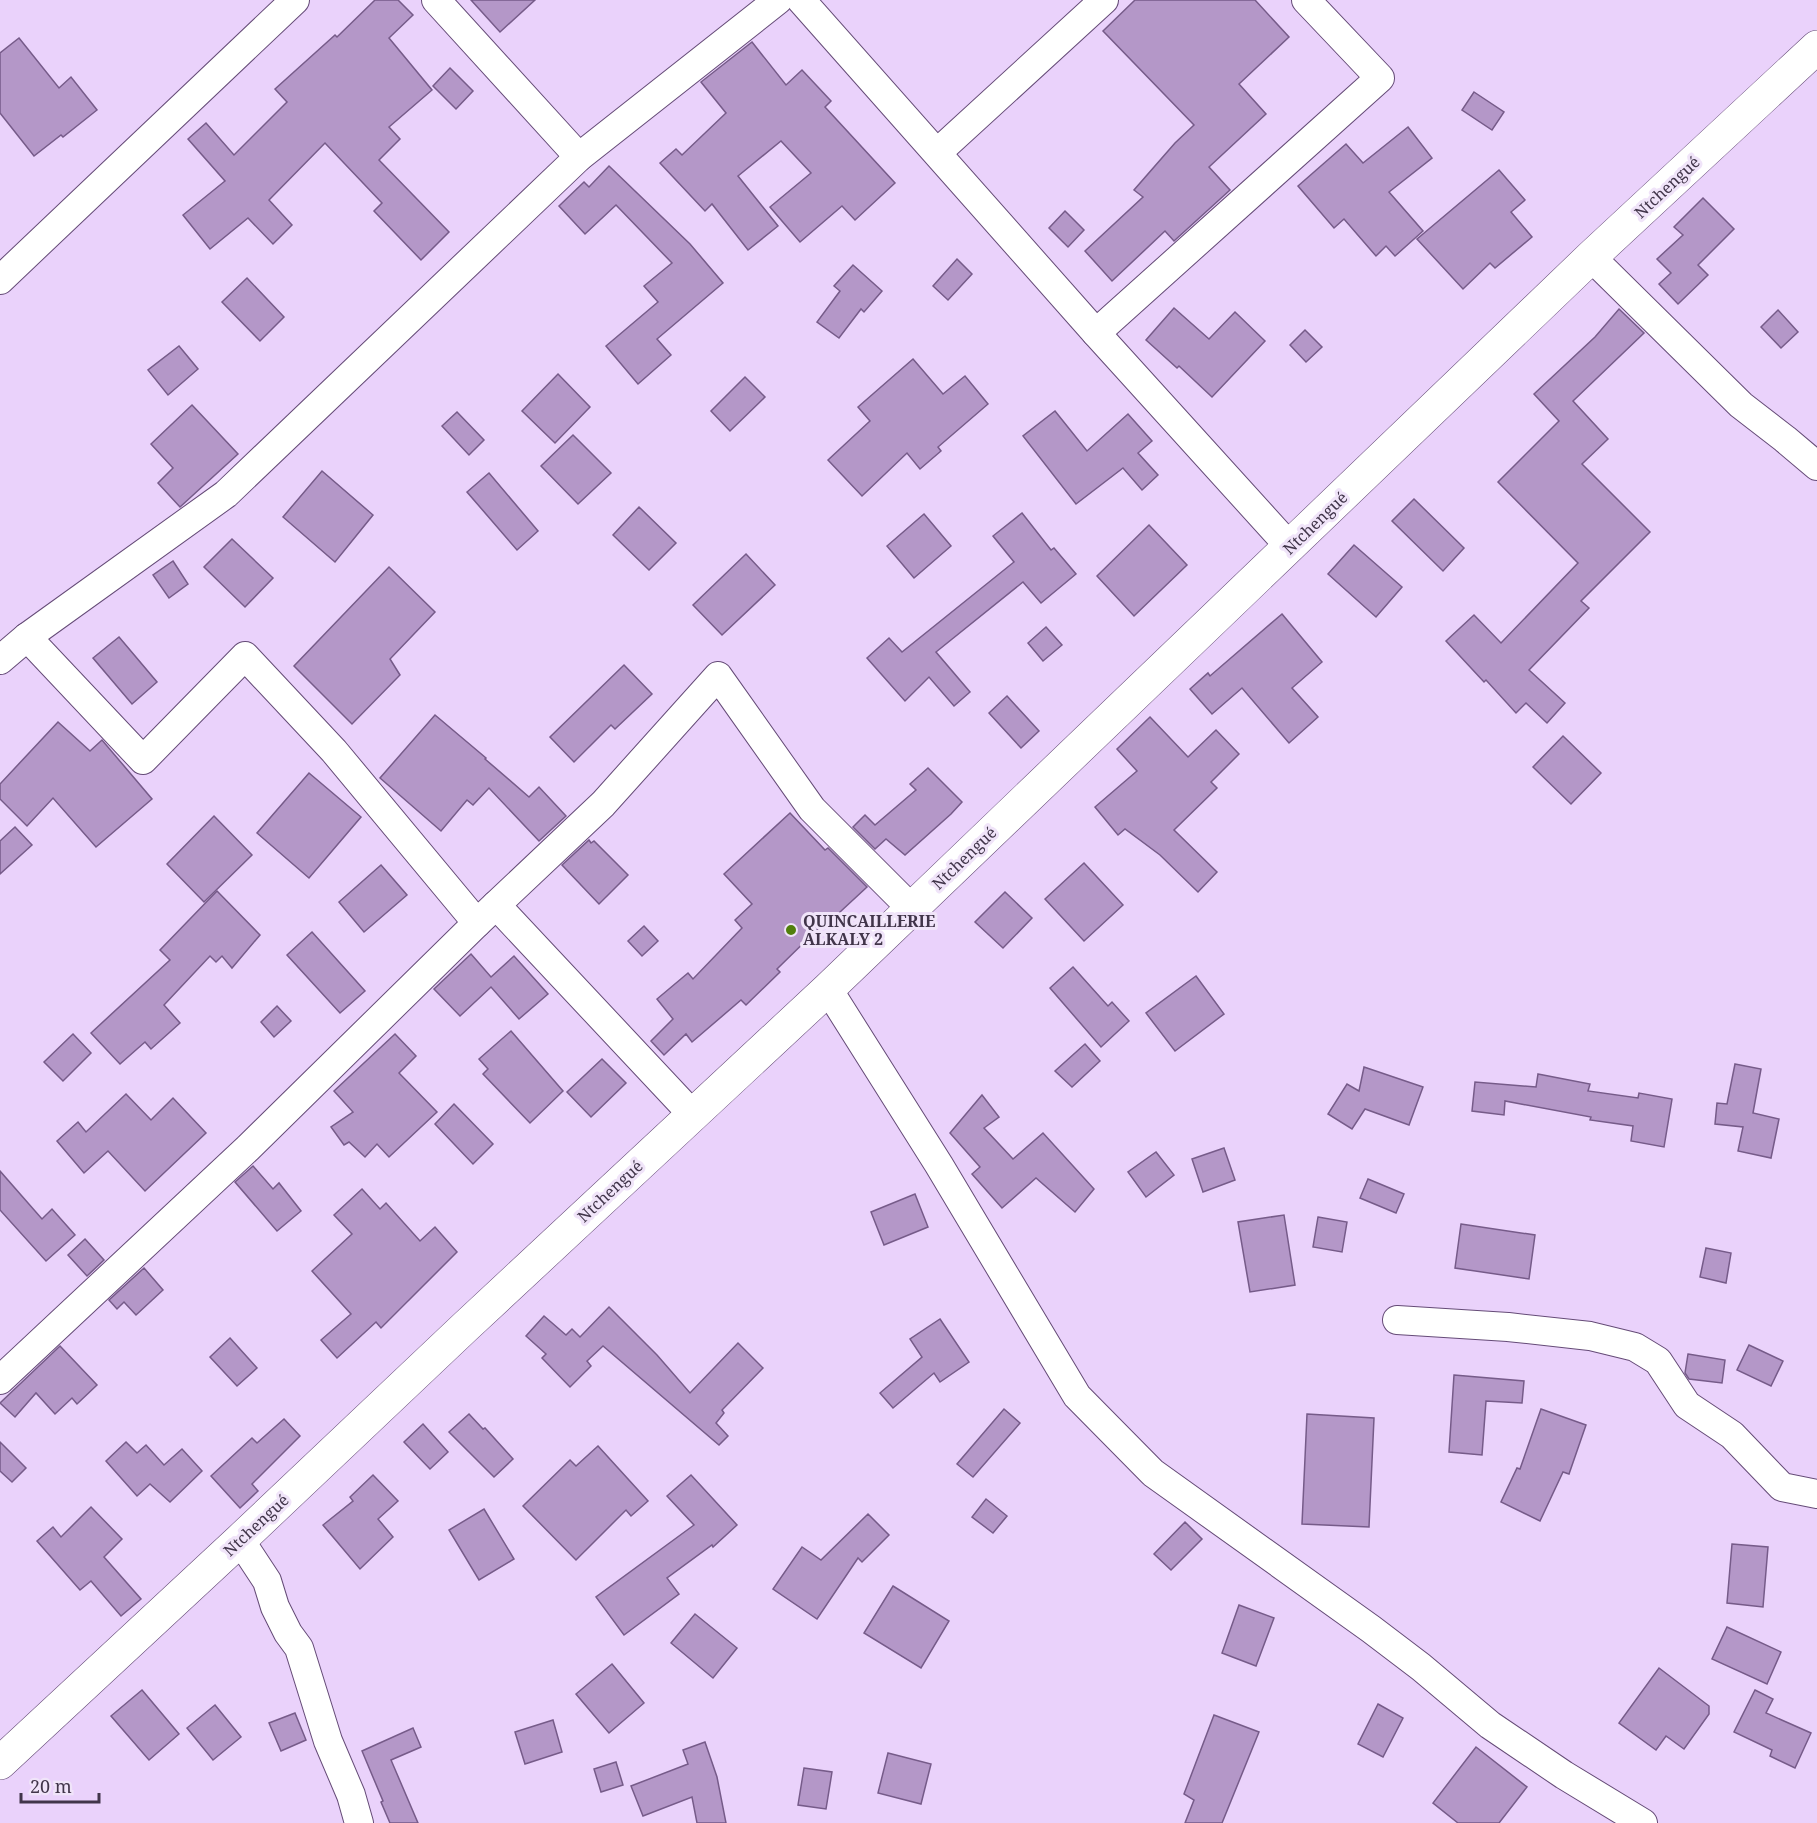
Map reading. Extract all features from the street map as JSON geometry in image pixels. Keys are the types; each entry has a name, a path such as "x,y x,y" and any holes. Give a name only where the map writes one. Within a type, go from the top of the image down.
{"main road":[{"name":"Ntchengué","path":"0,1763 828,988 1591,257 1817,47"}],"street":[{"path":"0,280 295,0"},
{"path":"436,0 579,157"},
{"path":"0,660 27,637 226,494 579,157 778,0"},
{"path":"801,0 1096,333 1290,547"},
{"path":"938,152 1104,0"},
{"path":"1096,333 1380,78 1305,0"},
{"path":"1591,257 1741,405 1817,466"},
{"path":"27,637 143,760 245,656 487,914 692,1114"},
{"path":"0,1380 248,1148 603,804 718,676 812,809 911,908"},
{"path":"828,988 939,1165 1077,1396 1152,1473 1371,1629 1421,1667 1490,1725 1564,1775 1643,1823"},
{"path":"1397,1320 1508,1327 1578,1335 1635,1347 1658,1361 1687,1405 1732,1435 1782,1487 1817,1494"},
{"path":"240,1540 267,1581 275,1607 288,1633 299,1648 328,1741 351,1796 359,1823"}],"building":[{"path":"375,0 398,0 413,15 389,38 432,90 389,127 400,139 379,160 449,232 421,260 374,211 382,203 325,143 269,200 292,225 273,244 248,218 210,249 183,215 225,181 188,139 206,123 234,155 287,102 275,89 335,35 337,37"},
{"path":"471,0 535,0 500,32"},
{"path":"1135,0 1255,0 1289,37 1239,84 1266,114 1209,167 1230,190 1174,241 1165,231 1112,281 1085,251 1143,197 1134,190 1194,125 1103,31"},
{"path":"19,38 59,88 71,77 97,110 34,156 0,113 0,53"},
{"path":"752,42 786,85 802,70 831,101 825,107 895,183 855,220 842,206 800,242 770,207 811,173 781,141 738,176 778,226 748,250 712,204 705,211 660,163 676,149 682,155 726,113 701,82"},
{"path":"450,68 473,91 456,109 433,86"},
{"path":"1474,92 1504,112 1492,130 1462,110"},
{"path":"1408,127 1432,158 1389,192 1423,231 1395,256 1386,246 1376,256 1344,219 1334,228 1298,186 1346,144 1363,163"},
{"path":"609,166 690,244 723,283 657,339 671,355 638,384 606,346 658,302 644,286 672,263 616,205 585,234 559,206 584,182 589,187"},
{"path":"1499,170 1525,200 1511,212 1532,237 1495,268 1490,263 1463,289 1417,239"},
{"path":"1703,198 1734,229 1698,265 1708,275 1678,304 1659,284 1671,273 1657,259 1683,235 1674,227"},
{"path":"1065,211 1084,230 1068,247 1049,228"},
{"path":"957,259 972,274 948,300 933,286"},
{"path":"853,265 882,291 864,312 861,309 839,338 817,322 840,291 834,286"},
{"path":"247,278 284,317 260,341 222,302"},
{"path":"1174,308 1209,339 1235,312 1265,341 1212,397 1179,366 1177,368 1146,340"},
{"path":"1619,309 1644,333 1573,401 1608,439 1582,464 1650,532 1581,601 1589,608 1529,670 1565,703 1547,723 1526,703 1516,713 1446,641 1474,615 1501,643 1578,563 1498,482 1559,421 1534,394 1595,337"},
{"path":"1778,310 1798,332 1781,348 1761,327"},
{"path":"1305,330 1322,347 1306,362 1290,345"},
{"path":"179,346 198,369 168,395 148,370"},
{"path":"913,359 943,394 965,376 988,404 938,447 941,451 920,469 907,453 862,496 828,460 870,421 858,407"},
{"path":"558,374 590,407 555,443 522,411"},
{"path":"745,377 765,397 730,431 711,411"},
{"path":"192,405 238,454 180,507 158,483 173,468 151,444"},
{"path":"1055,411 1087,451 1128,414 1152,441 1138,453 1158,475 1142,490 1123,468 1076,504 1023,436"},
{"path":"457,412 484,440 469,455 442,426"},
{"path":"573,435 611,473 578,504 541,466"},
{"path":"322,471 373,515 335,562 283,517"},
{"path":"489,473 538,531 517,550 467,492"},
{"path":"1414,499 1464,548 1443,571 1392,521"},
{"path":"639,507 676,543 649,570 613,535"},
{"path":"1022,513 1051,550 1054,548 1076,574 1041,603 1023,582 936,652 970,692 954,706 929,677 905,701 867,658 889,638 902,652 1014,562 993,536"},
{"path":"924,514 951,546 914,578 887,546"},
{"path":"1149,525 1187,565 1134,616 1097,576"},
{"path":"232,539 273,578 245,607 204,567"},
{"path":"1354,545 1402,587 1376,617 1328,574"},
{"path":"746,554 775,585 722,635 693,605"},
{"path":"173,561 188,584 169,598 153,575"},
{"path":"389,567 435,612 390,659 400,675 352,724 294,666"},
{"path":"1282,614 1322,662 1292,688 1318,717 1289,743 1242,688 1212,714 1190,689 1208,673 1210,676"},
{"path":"1046,627 1062,645 1043,661 1028,643"},
{"path":"119,637 157,682 132,704 93,658"},
{"path":"624,665 652,694 615,729 611,725 574,762 550,737"},
{"path":"1007,696 1039,731 1021,748 989,713"},
{"path":"435,715 529,797 539,787 566,816 539,841 489,788 473,805 467,800 441,831 380,778"},
{"path":"1150,717 1188,757 1216,730 1239,754 1211,782 1217,788 1174,830 1217,872 1198,892 1160,855 1125,829 1118,835 1095,807 1137,771 1117,749"},
{"path":"58,722 90,751 102,740 152,799 96,847 53,798 27,826 0,799 0,784"},
{"path":"1563,736 1601,773 1571,804 1533,767"},
{"path":"928,768 962,802 905,855 886,839 875,849 853,827 865,815 875,825 916,790 910,784"},
{"path":"309,773 361,817 309,878 257,833"},
{"path":"790,813 825,850 828,848 867,887 827,924 825,922 777,969 780,972 746,1005 741,1000 692,1042 686,1034 664,1055 651,1041 673,1019 657,999 688,973 693,979 742,928 735,920 752,904 724,874"},
{"path":"214,816 252,855 204,902 167,864"},
{"path":"15,827 32,845 0,874 0,841"},
{"path":"589,840 591,843 594,841 628,875 599,904 562,865"},
{"path":"1084,863 1123,905 1084,941 1045,899"},
{"path":"381,865 407,895 364,932 339,902"},
{"path":"217,891 260,935 232,968 222,956 216,962 210,956 164,1005 180,1023 151,1049 145,1042 120,1064 91,1033 170,960 160,950"},
{"path":"1005,892 1032,918 1003,948 975,922"},
{"path":"644,926 658,941 642,956 628,941"},
{"path":"312,932 365,991 340,1013 287,955"},
{"path":"471,954 491,977 514,956 548,994 519,1019 491,987 460,1016 434,989"},
{"path":"1073,967 1108,1006 1112,1002 1129,1021 1101,1047 1050,988"},
{"path":"1196,976 1224,1014 1175,1051 1146,1013"},
{"path":"277,1006 291,1021 274,1037 261,1022"},
{"path":"511,1031 563,1091 530,1123 483,1074 488,1069 479,1059"},
{"path":"73,1034 91,1053 63,1081 44,1062"},
{"path":"395,1034 416,1056 399,1073 437,1112 389,1157 377,1144 365,1157 349,1142 344,1145 331,1127 353,1112 334,1091"},
{"path":"1085,1044 1100,1061 1072,1087 1055,1071"},
{"path":"602,1059 626,1083 591,1117 567,1092"},
{"path":"1735,1064 1761,1069 1753,1113 1779,1119 1771,1158 1738,1151 1743,1127 1715,1124 1717,1103 1727,1104"},
{"path":"1364,1067 1423,1087 1409,1125 1365,1109 1352,1129 1328,1114 1347,1084 1359,1091"},
{"path":"1538,1074 1590,1084 1588,1091 1638,1098 1639,1093 1672,1099 1664,1147 1631,1141 1633,1126 1590,1120 1591,1117 1505,1101 1504,1115 1472,1111 1475,1082 1536,1087"},
{"path":"126,1094 151,1120 173,1098 206,1133 145,1191 108,1151 84,1173 57,1141 78,1122 86,1132"},
{"path":"982,1095 999,1117 984,1128 1013,1159 1043,1133 1094,1189 1075,1212 1036,1178 1002,1208 972,1174 980,1167 950,1133"},
{"path":"454,1104 493,1144 473,1164 435,1124"},
{"path":"1224,1148 1235,1180 1203,1192 1192,1159"},
{"path":"1156,1152 1174,1175 1146,1197 1128,1172"},
{"path":"253,1166 273,1189 279,1183 301,1211 277,1231 235,1182"},
{"path":"0,1171 42,1219 52,1209 75,1235 46,1261 0,1210"},
{"path":"1368,1179 1404,1194 1396,1213 1360,1198"},
{"path":"362,1189 380,1209 386,1203 420,1241 435,1227 457,1252 381,1328 376,1322 337,1358 321,1340 351,1314 312,1271 352,1234 334,1215"},
{"path":"915,1194 928,1227 884,1245 871,1212"},
{"path":"1284,1215 1295,1285 1250,1292 1238,1222"},
{"path":"1318,1217 1347,1222 1342,1252 1313,1247"},
{"path":"1461,1224 1535,1235 1529,1279 1455,1268"},
{"path":"85,1239 104,1260 87,1276 68,1255"},
{"path":"1706,1248 1731,1253 1726,1283 1700,1277"},
{"path":"144,1268 163,1290 136,1315 124,1302 117,1309 109,1300"},
{"path":"609,1307 657,1355 690,1393 738,1343 763,1368 722,1410 724,1413 716,1423 728,1436 719,1445 603,1346 587,1361 591,1366 570,1387 542,1358 546,1354 526,1336 544,1316 566,1335 572,1329 580,1337"},
{"path":"940,1319 969,1362 940,1382 934,1373 893,1408 880,1393 922,1357 910,1339"},
{"path":"230,1338 257,1368 237,1386 210,1357"},
{"path":"1749,1345 1783,1361 1771,1386 1737,1370"},
{"path":"60,1346 97,1385 77,1404 72,1398 55,1414 36,1393 15,1417 0,1403"},
{"path":"1688,1354 1725,1360 1722,1383 1689,1379 1685,1373"},
{"path":"1454,1375 1524,1381 1522,1403 1486,1401 1482,1455 1449,1452"},
{"path":"1004,1409 1020,1423 973,1477 957,1464"},
{"path":"1541,1409 1586,1425 1569,1474 1563,1472 1540,1521 1501,1502 1517,1468 1520,1469"},
{"path":"469,1414 513,1459 494,1477 449,1432"},
{"path":"1307,1414 1374,1418 1369,1527 1302,1524"},
{"path":"284,1419 300,1436 252,1484 258,1491 240,1508 211,1476 252,1438 257,1443"},
{"path":"423,1424 448,1452 430,1469 404,1442"},
{"path":"0,1442 26,1468 12,1482 0,1471"},
{"path":"126,1442 137,1453 146,1445 164,1465 182,1449 202,1471 170,1502 150,1484 137,1496 106,1461"},
{"path":"598,1446 648,1501 631,1516 626,1510 576,1560 523,1506 570,1460 576,1466"},
{"path":"373,1475 398,1501 378,1519 393,1537 360,1569 323,1525 353,1501 350,1497"},
{"path":"691,1475 737,1525 713,1547 712,1545 667,1578 679,1594 624,1635 596,1597 694,1525 667,1496"},
{"path":"986,1499 1007,1516 993,1533 972,1517"},
{"path":"91,1507 122,1539 104,1557 141,1599 121,1616 91,1581 80,1590 37,1541 53,1527 61,1537"},
{"path":"484,1509 514,1559 479,1580 449,1530"},
{"path":"868,1514 889,1535 862,1562 858,1558 817,1619 773,1589 802,1547 821,1560"},
{"path":"1185,1522 1202,1539 1171,1570 1154,1554"},
{"path":"1732,1544 1768,1547 1763,1607 1727,1603"},
{"path":"893,1586 949,1621 921,1668 864,1633"},
{"path":"1239,1605 1274,1618 1256,1666 1222,1653"},
{"path":"695,1614 737,1648 713,1678 671,1643"},
{"path":"1727,1627 1781,1652 1767,1684 1712,1659"},
{"path":"612,1664 644,1703 609,1733 576,1694"},
{"path":"1659,1668 1709,1706 1709,1714 1684,1749 1666,1736 1656,1750 1619,1723"},
{"path":"142,1690 179,1734 149,1760 111,1716"},
{"path":"1755,1690 1773,1699 1766,1713 1811,1733 1795,1768 1770,1756 1772,1750 1734,1732"},
{"path":"1378,1704 1403,1718 1383,1757 1358,1744"},
{"path":"215,1705 241,1737 213,1760 187,1728"},
{"path":"295,1713 306,1740 281,1751 269,1723"},
{"path":"1214,1715 1259,1732 1222,1823 1185,1823 1194,1800 1184,1794"},
{"path":"553,1720 562,1752 525,1764 515,1732"},
{"path":"413,1728 421,1747 391,1760 418,1823 390,1823 362,1751"},
{"path":"705,1742 717,1777 726,1823 697,1823 692,1797 643,1816 631,1786 688,1764 683,1750"},
{"path":"1476,1747 1527,1787 1499,1823 1458,1823 1433,1803"},
{"path":"888,1753 931,1764 921,1804 878,1793"},
{"path":"616,1762 623,1785 601,1792 594,1769"},
{"path":"804,1768 832,1772 826,1809 798,1805"}],"place":[{"name":"QUINCAILLERIE ALKALY 2","path":"791,930"}]}
